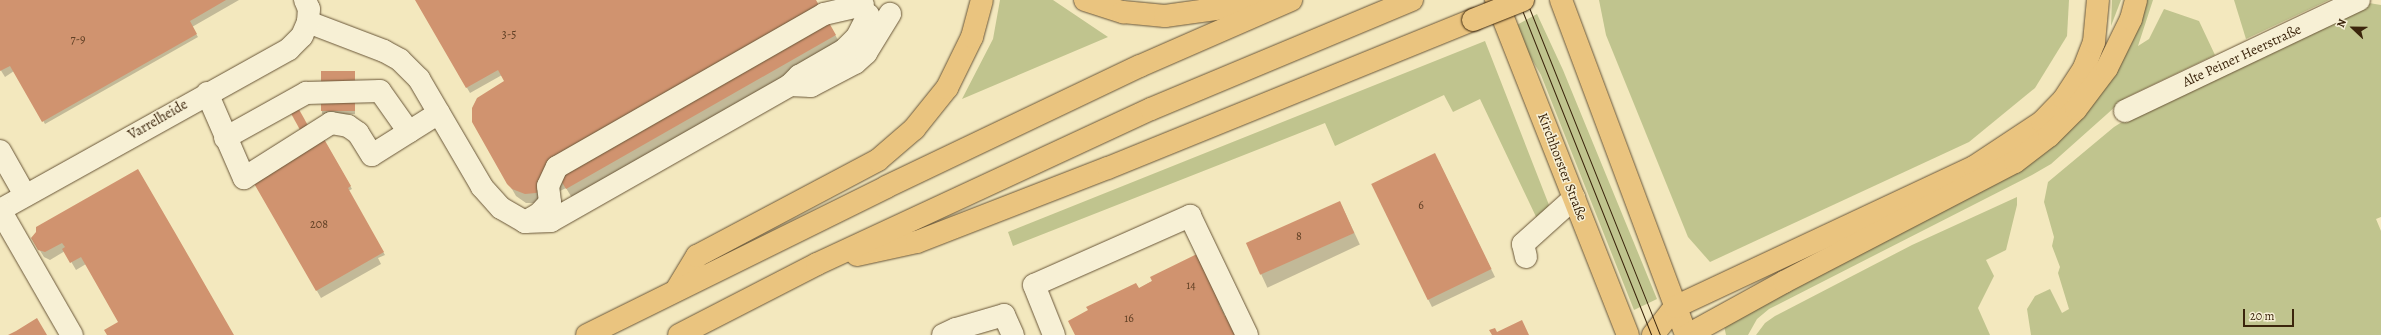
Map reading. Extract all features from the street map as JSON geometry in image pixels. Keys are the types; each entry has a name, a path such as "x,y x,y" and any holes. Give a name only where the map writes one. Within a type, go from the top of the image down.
{"main road":[{"path":"677,289 697,256 878,160 914,129 947,88 972,37 982,0"},
{"path":"1085,0 1123,12 1164,16 1281,0"},
{"path":"588,335 677,289 1140,66 1291,0"},
{"path":"679,335 817,264 1152,109 1412,0"},
{"name":"Kirchhorster Straße","path":"1496,0 1628,335"},
{"path":"817,264 917,242 1108,168 1523,0"},
{"path":"1561,0 1675,307 1687,335 1784,282 2015,162 2049,136 2076,109 2107,68 2131,19 2136,0"},
{"path":"1654,335 1675,307 1974,167 2042,122 2064,99 2084,68 2094,42 2098,0"}],"street":[{"path":"305,0 309,8 308,22 384,51 400,60 419,79 482,187 501,208 525,222 552,221 790,85 799,76 830,58 857,37 864,7"},
{"name":"Alte Peiner Heerstraße","path":"2125,111 2359,0"},
{"path":"525,222 539,214 550,202 548,186 557,167 824,14 864,7 881,19 892,7"},
{"path":"790,85 811,86 855,64 866,53 892,7"},
{"name":"Varrelheide","path":"0,210 207,92 289,49 302,36 308,22"},
{"path":"225,138 306,93 380,91 409,132"},
{"path":"207,92 225,138 244,178 331,123 348,126 358,133 372,155 439,112"},
{"path":"0,151 25,196"},
{"path":"548,186 584,203"},
{"path":"1526,257 1524,244 1540,227 1574,198"},
{"path":"0,210 72,335"},
{"path":"1054,335 1034,284 1190,216 1247,335"},
{"path":"943,335 956,328 1004,315 1013,335"}],"green space":[{"path":"1000,0 1053,0 1108,37 962,99 993,39"},
{"path":"1599,0 2069,0 2067,36 2035,88 1969,142 1710,262 1688,237 1606,35"},
{"path":"2112,0 2121,0 2111,26"},
{"path":"2144,0 2153,0 2138,46 2149,39 2164,9 2199,21 2215,55 2125,98 2051,164 2032,175 1769,309 1757,319 1748,335 1726,335 1724,326 2026,161"},
{"path":"2234,0 2329,0 2246,39"},
{"path":"2369,3 2381,5 2381,217 2376,219 2381,231 2381,335 2031,335 2027,309 2035,296 2050,289 2062,313 2069,309 2058,273 2060,267 2052,246 2054,237 2044,202 2048,182 2114,127 2130,117"},
{"path":"1537,14 1563,70 1657,299 1634,310 1541,75 1513,27"},
{"path":"1485,41 1549,205 1539,223 1480,99 1453,112 1444,95 1335,146 1325,123 1013,246 1008,232"},
{"path":"2017,197 2017,205 2006,250 1986,260 1994,276 1978,308 1990,335 1756,335 1765,323 1775,316 1912,245"}],"building":[{"path":"0,0 226,0 190,21 197,34 42,122 10,66 0,71"},
{"path":"415,0 816,0 836,35 566,189 560,179 536,193 525,194 512,189 507,184 472,122 472,108 477,98 504,81 498,70 466,88"},
{"path":"321,71 355,71 355,111 321,111"},
{"path":"296,104 308,126 300,130 288,108"},
{"path":"324,139 351,186 348,188 384,252 316,291 252,180"},
{"path":"1435,153 1492,269 1428,300 1371,184"},
{"path":"138,169 234,335 107,335 104,330 118,322 81,257 70,263 62,249 65,247 62,243 45,252 38,250 31,238 36,232 36,227"},
{"path":"1340,201 1354,233 1260,275 1246,243"},
{"path":"1199,253 1224,302 1219,305 1225,316 1230,314 1239,335 1075,335 1068,321 1088,310 1086,307 1136,283 1139,288 1152,281 1150,277"},
{"path":"37,318 47,335 8,335 16,331"},
{"path":"1522,320 1529,335 1492,335 1489,330 1495,328 1497,332"}],"tram line":[{"path":"1518,0 1651,335"},
{"path":"1526,0 1660,335"}]}
